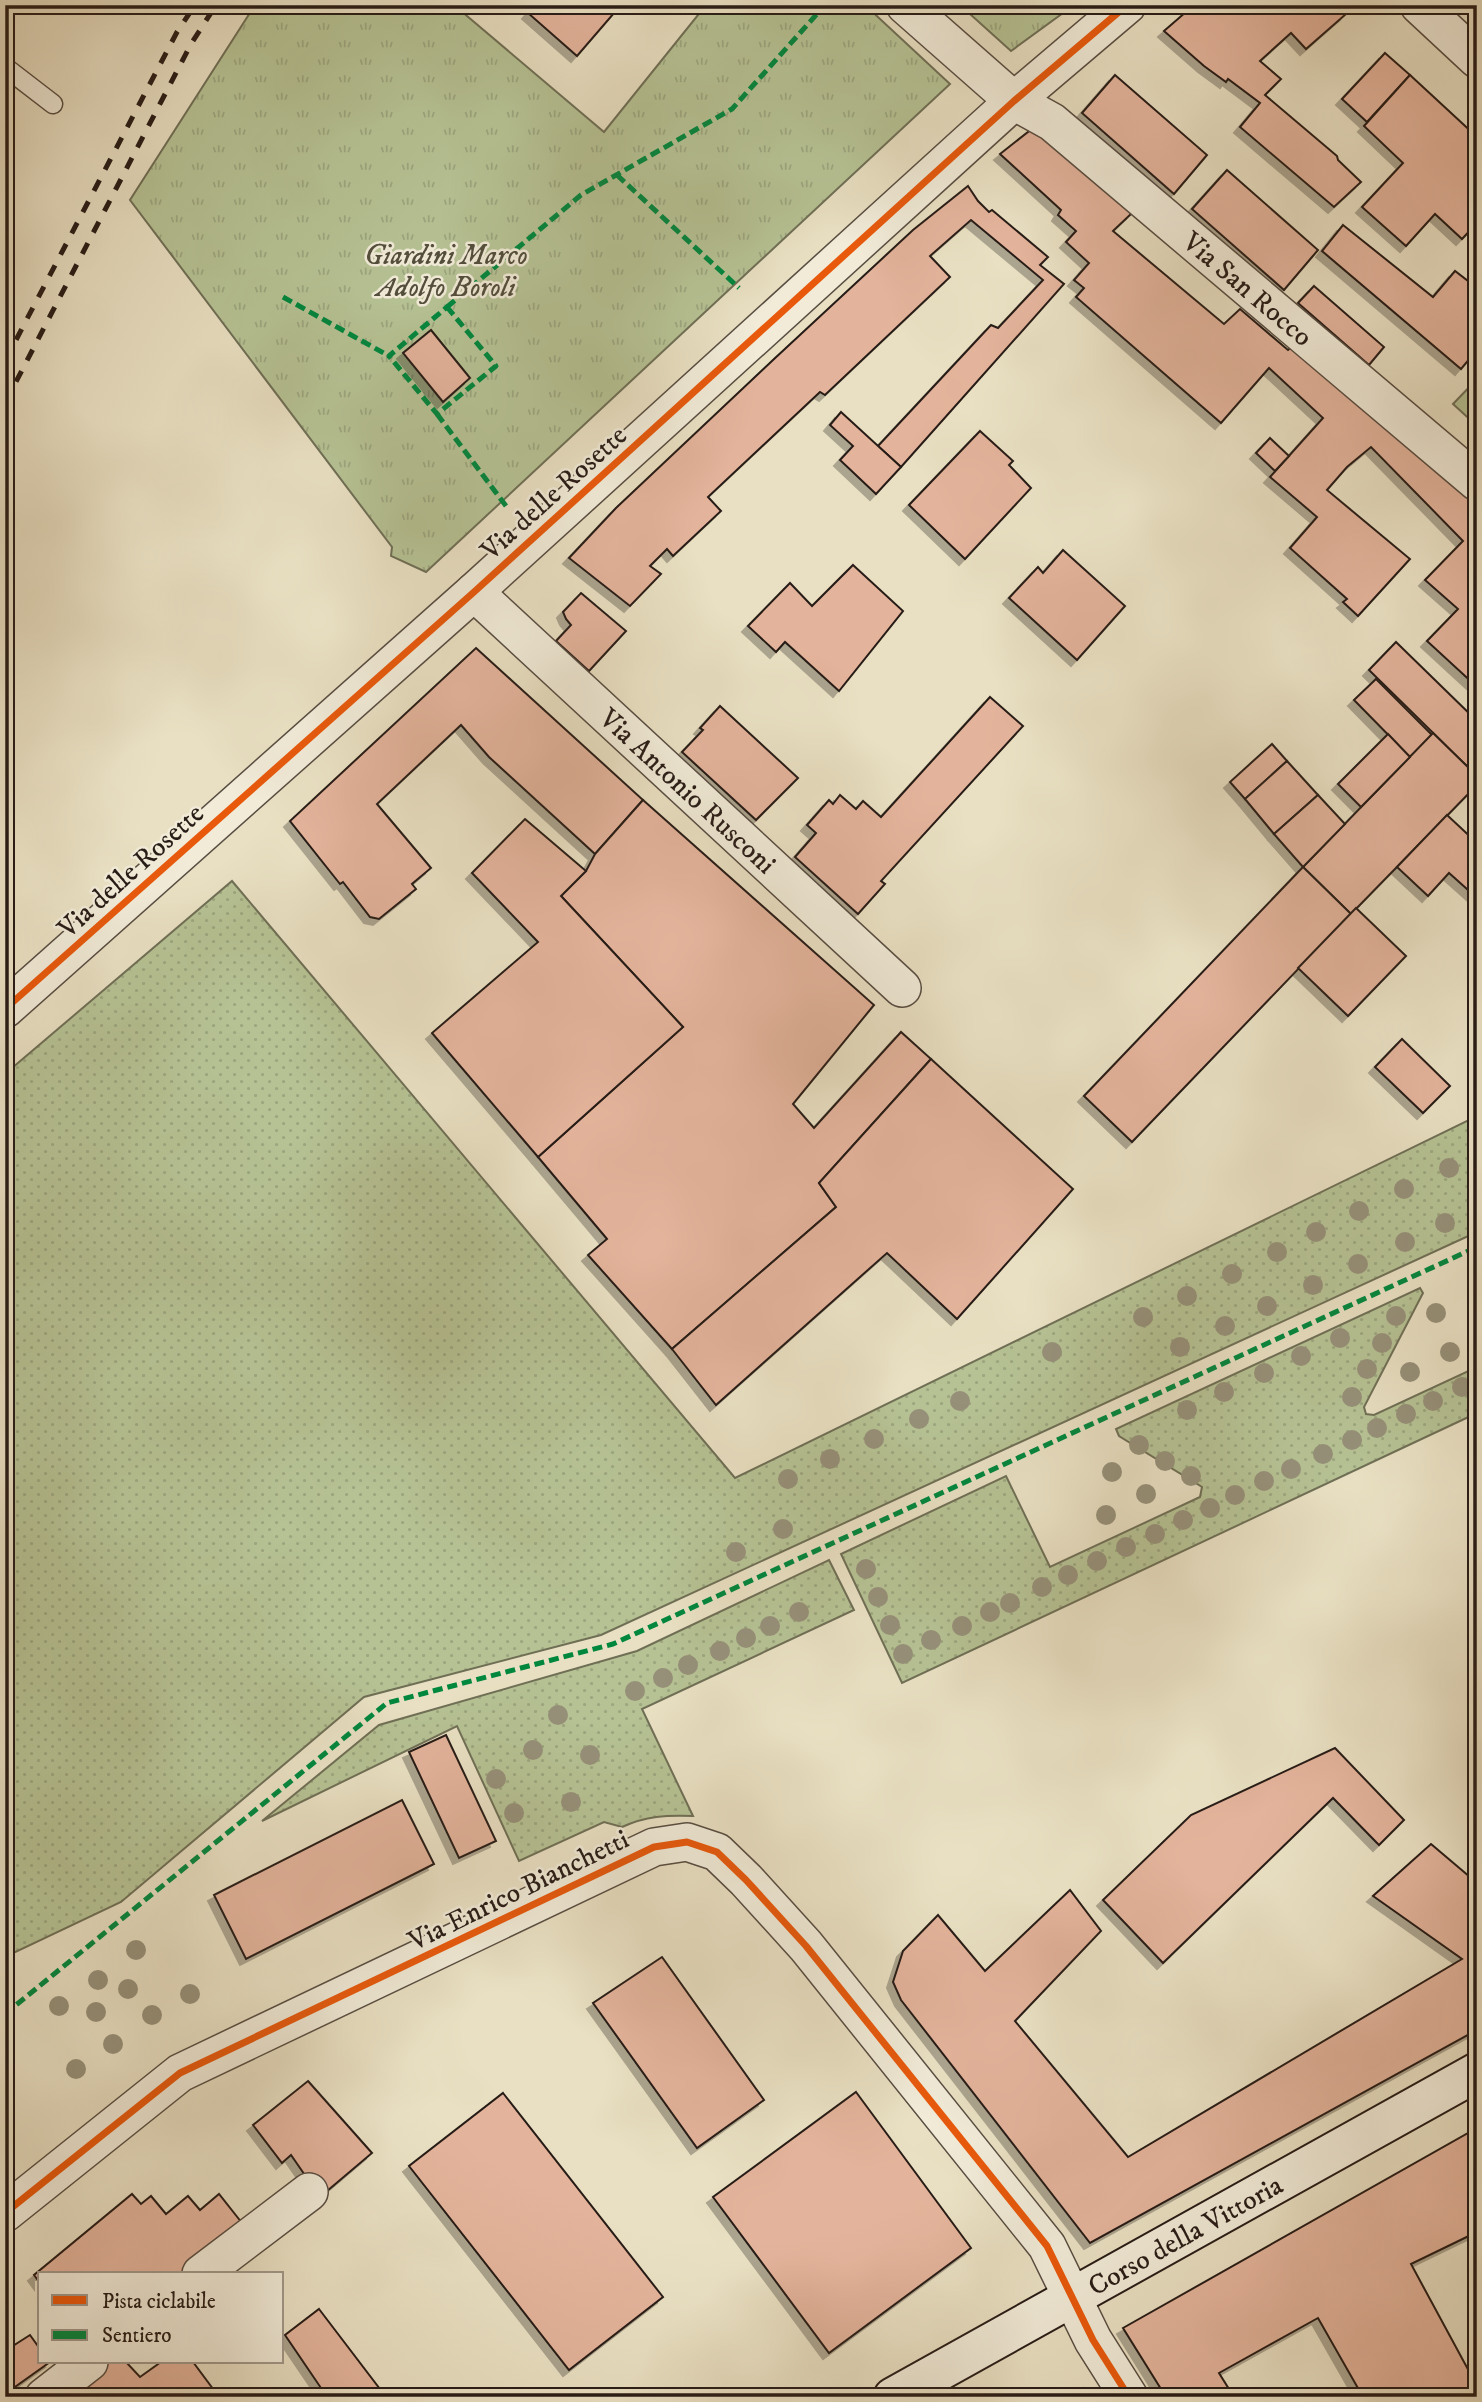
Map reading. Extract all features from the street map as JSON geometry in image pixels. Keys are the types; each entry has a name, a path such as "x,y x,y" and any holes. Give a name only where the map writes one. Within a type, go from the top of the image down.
{"main road":[{"name":"Corso della Vittoria","path":"893,2397 1477,2072"}],"street":[{"name":"Via San Rocco","path":"905,5 1014,101 1052,122 1477,482"},
{"name":"Via delle Rosette","path":"5,1009 474,592 1014,101 1127,5"},
{"path":"1419,5 1477,59"},
{"name":"Via Antonio Rusconi","path":"474,592 902,988"},
{"name":"Via Enrico Bianchetti","path":"5,2213 180,2073 653,1847 687,1842 717,1852 806,1947 1047,2246 1093,2340 1129,2397"},
{"path":"204,2272 309,2192"},
{"path":"44,2397 86,2364"}],"lane":[{"path":"5,67 53,104"}],"green space":[{"name":"Giardini Marco Adolfo Boroli","path":"255,5 454,5 604,132 706,5 865,5 950,84 426,572 391,556 392,547 130,200"},
{"path":"960,5 1074,5 1011,51"},
{"path":"1477,379 1477,426 1453,404"},
{"path":"232,881 735,1478 1477,1116 1477,1232 601,1635 364,1697 121,1902 5,1957 5,1074"},
{"path":"1420,1288 1423,1293 1364,1407 1366,1414 1374,1415 1477,1367 1477,1413 902,1683 841,1554 1006,1476 1050,1567 1200,1497 1202,1487 1119,1436 1116,1429"},
{"path":"829,1560 854,1610 642,1709 693,1816 656,1817 622,1827 604,1822 519,1861 457,1726 262,1821 379,1725 637,1651"}],"building":[{"path":"535,5 621,5 577,56 528,13"},
{"path":"1194,5 1337,5 1346,14 1306,49 1291,33 1260,61 1281,79 1265,95 1337,156 1361,182 1334,207 1240,127 1260,103 1228,79 1226,82 1204,66 1164,31"},
{"path":"1385,53 1410,75 1367,122 1342,99"},
{"path":"1115,75 1207,155 1174,194 1082,113"},
{"path":"1410,75 1477,137 1477,223 1462,239 1435,214 1406,246 1362,207 1403,163 1364,126"},
{"path":"1033,128 1132,213 1113,231 1224,324 1240,309 1288,350 1295,344 1390,420 1477,503 1477,687 1427,641 1458,609 1425,580 1463,541 1371,447 1347,467 1327,490 1410,559 1358,616 1343,602 1347,599 1290,548 1317,517 1270,477 1323,418 1269,368 1221,423 1076,297 1084,288 1074,280 1089,263 1066,242 1076,231 1058,215 1061,210 1000,154"},
{"path":"1227,170 1318,250 1284,290 1192,209"},
{"path":"968,186 989,212 992,210 1048,257 1040,265 1064,284 901,467 878,446 991,325 998,328 1043,280 971,220 930,256 950,277 825,395 820,392 708,497 721,511 673,556 667,549 650,566 661,574 630,606 569,558 616,508 773,360 913,230"},
{"path":"1343,225 1433,297 1455,271 1477,288 1477,350 1461,369 1322,251"},
{"path":"1314,286 1384,347 1369,365 1298,303"},
{"path":"431,330 470,378 443,402 403,353"},
{"path":"841,412 901,467 876,494 840,460 853,446 830,425"},
{"path":"980,431 1013,461 1009,465 1031,488 965,559 909,505"},
{"path":"1270,438 1289,456 1275,471 1256,453"},
{"path":"1063,550 1125,606 1077,660 1009,598 1038,567 1043,573"},
{"path":"853,565 903,611 839,691 785,642 776,652 748,626 790,583 812,606"},
{"path":"581,593 626,631 589,671 556,641 571,625 563,612"},
{"path":"1396,642 1477,721 1477,776 1369,670"},
{"path":"476,648 643,800 595,854 489,757 461,725 377,804 431,868 412,884 416,889 379,919 370,917 290,821"},
{"path":"1376,679 1432,735 1410,757 1354,700"},
{"path":"990,697 1023,726 881,881 885,884 858,914 795,857 816,833 807,825 829,800 833,804 840,795 856,809 863,801 881,817"},
{"path":"720,706 798,778 756,820 682,752 703,730 700,728"},
{"path":"1433,733 1477,776 1477,785 1351,914 1303,867"},
{"path":"1388,734 1410,757 1361,807 1338,784"},
{"path":"1272,744 1287,761 1245,799 1230,782"},
{"path":"1287,761 1318,795 1274,834 1245,799"},
{"path":"1318,795 1345,824 1303,867 1274,834"},
{"path":"643,800 874,1005 793,1104 814,1128 901,1032 931,1059 819,1183 836,1207 672,1349 588,1255 607,1239 538,1157 683,1027 561,896 586,871 595,854"},
{"path":"1447,815 1477,843 1477,898 1449,873 1428,896 1397,867"},
{"path":"525,819 586,871 561,896 683,1027 538,1157 432,1033 538,942 472,873"},
{"path":"1303,867 1351,914 1132,1142 1084,1096"},
{"path":"1356,908 1406,956 1348,1016 1298,968"},
{"path":"1402,1039 1450,1086 1423,1113 1375,1067"},
{"path":"931,1059 1073,1189 957,1319 887,1253 716,1405 672,1349 836,1207 819,1183"},
{"path":"446,1735 496,1841 459,1858 409,1752"},
{"path":"1335,1748 1404,1820 1379,1845 1333,1798 1163,1963 1103,1900 1191,1815"},
{"path":"402,1800 434,1864 246,1959 214,1895"},
{"path":"1431,1844 1477,1883 1477,2030 1090,2243 901,2000 893,1982 903,1951 938,1915 985,1971 1070,1890 1101,1931 1015,2021 1128,2157 1462,1959 1373,1896"},
{"path":"662,1957 764,2100 697,2148 593,2003"},
{"path":"308,2081 372,2153 320,2197 291,2155 282,2163 253,2125"},
{"path":"856,2092 971,2248 829,2353 713,2197"},
{"path":"503,2093 663,2297 569,2370 409,2166"},
{"path":"1477,2128 1477,2232 1411,2264 1477,2386 1477,2397 1363,2397 1318,2318 1219,2373 1234,2397 1166,2397 1123,2328"},
{"path":"132,2194 141,2204 151,2196 166,2214 188,2196 200,2210 219,2194 242,2223 182,2272 38,2272 38,2280 34,2275"},
{"path":"319,2309 386,2397 311,2397 321,2388 285,2335"},
{"path":"30,2335 38,2346 38,2364 47,2364 5,2394 5,2351"},
{"path":"97,2364 128,2364 140,2377 158,2364 194,2364 219,2397 56,2397"},
{"path":"1083,2388 1090,2397 1067,2397"}],"railway":[{"path":"5,361 177,32 195,5"},
{"path":"5,403 191,44 216,5"}],"marked path":[{"path":"447,307 581,195 732,109 825,5"},
{"path":"617,175 739,288"},
{"path":"283,297 389,356"},
{"path":"447,307 496,366 437,414 389,356 447,307"},
{"path":"437,414 506,506"},
{"path":"5,2014 387,1703 613,1644 1477,1247"}],"cycle path":[{"path":"5,1009 474,592 1014,101 1127,5"},
{"path":"5,2213 180,2073 654,1847 687,1842 717,1852 806,1946 1047,2246 1093,2340 1129,2397"}]}
